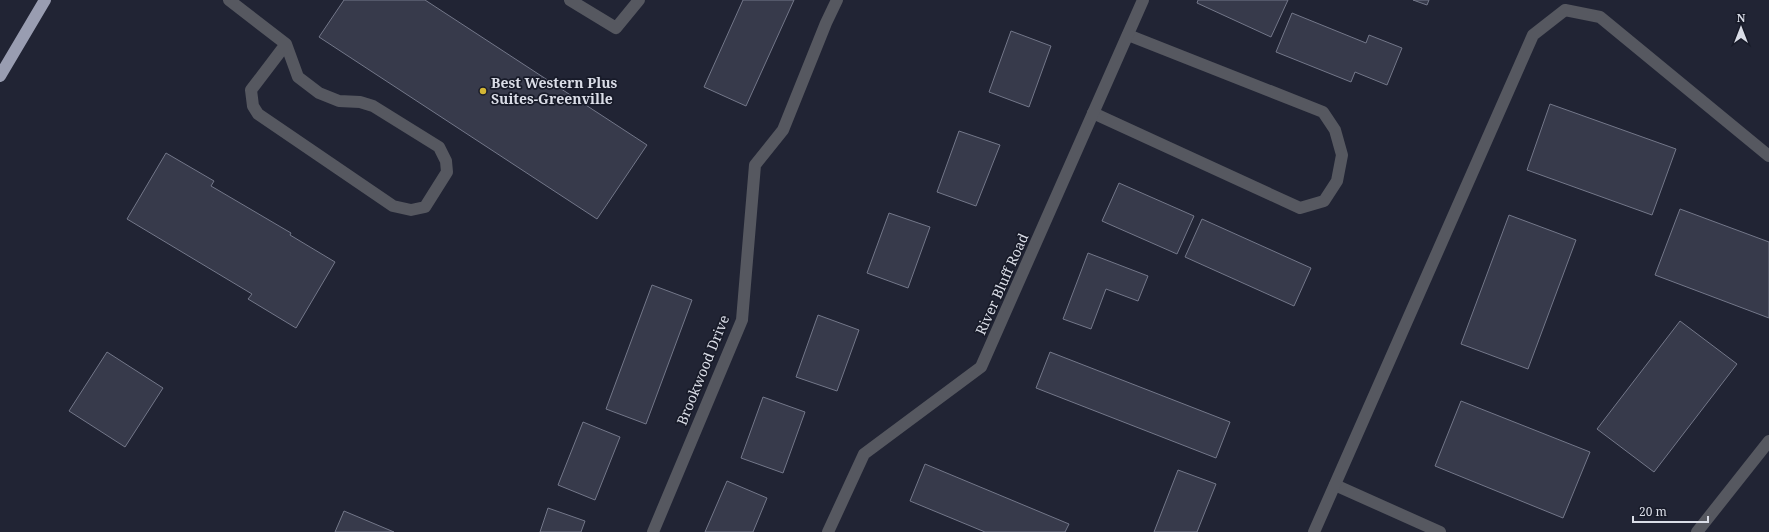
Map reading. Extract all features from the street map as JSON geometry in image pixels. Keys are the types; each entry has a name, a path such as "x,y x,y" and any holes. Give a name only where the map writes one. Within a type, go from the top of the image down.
{"highway":[{"path":"0,76 45,0"}],"street":[{"path":"229,0 286,44 298,77 319,93 339,101 360,102 373,106 439,147 446,161 447,172 425,207 411,210 393,206 258,114 253,106 251,90 286,44"},
{"path":"570,0 616,28 640,0"},
{"name":"Brookwood Drive","path":"653,532 742,320 755,165 783,130 826,23 837,0"},
{"name":"River Bluff Road","path":"828,532 864,454 981,367 1143,0"},
{"path":"1314,532 1533,34 1565,10 1600,17 1769,156"},
{"path":"1093,113 1300,208 1324,201 1337,181 1342,155 1335,130 1323,112 1128,35"},
{"path":"1697,532 1769,441"},
{"path":"1334,485 1440,532"}],"building":[{"name":"Best Western Plus Suites-Greenville","path":"344,0 425,0 647,145 597,219 319,37"},
{"path":"743,0 794,0 746,106 704,87"},
{"path":"1198,0 1288,0 1271,37 1197,3"},
{"path":"1413,0 1429,0 1427,5"},
{"path":"1292,13 1366,43 1369,35 1402,48 1387,85 1355,72 1351,82 1276,52"},
{"path":"1011,31 1051,46 1029,107 989,92"},
{"path":"1550,104 1676,149 1652,215 1527,170"},
{"path":"959,131 1000,145 976,206 937,192"},
{"path":"166,153 214,181 211,186 291,233 290,235 335,262 296,328 248,299 252,294 127,219"},
{"path":"1119,183 1194,216 1177,254 1102,221"},
{"path":"1680,209 1769,242 1769,318 1655,275"},
{"path":"889,213 930,227 908,288 867,273"},
{"path":"1509,215 1576,240 1528,369 1461,344"},
{"path":"1202,219 1311,268 1294,306 1185,257"},
{"path":"1088,253 1148,276 1138,301 1106,289 1091,329 1063,319"},
{"path":"652,285 692,300 646,424 606,409"},
{"path":"818,315 859,330 837,391 796,377"},
{"path":"1680,321 1737,364 1654,472 1597,429"},
{"path":"107,352 163,388 125,447 69,411"},
{"path":"1050,352 1230,422 1216,458 1036,388"},
{"path":"763,397 805,412 783,473 741,458"},
{"path":"1461,401 1590,452 1563,518 1435,466"},
{"path":"583,422 620,437 595,500 558,485"},
{"path":"925,464 1069,524 1065,532 985,532 910,501"},
{"path":"1178,470 1216,484 1197,532 1154,532"},
{"path":"727,481 767,498 753,532 705,532"},
{"path":"548,508 585,521 581,532 540,532"},
{"path":"344,511 394,532 335,532"}],"place":[{"name":"Best Western Plus Suites-Greenville","path":"483,91"}]}
